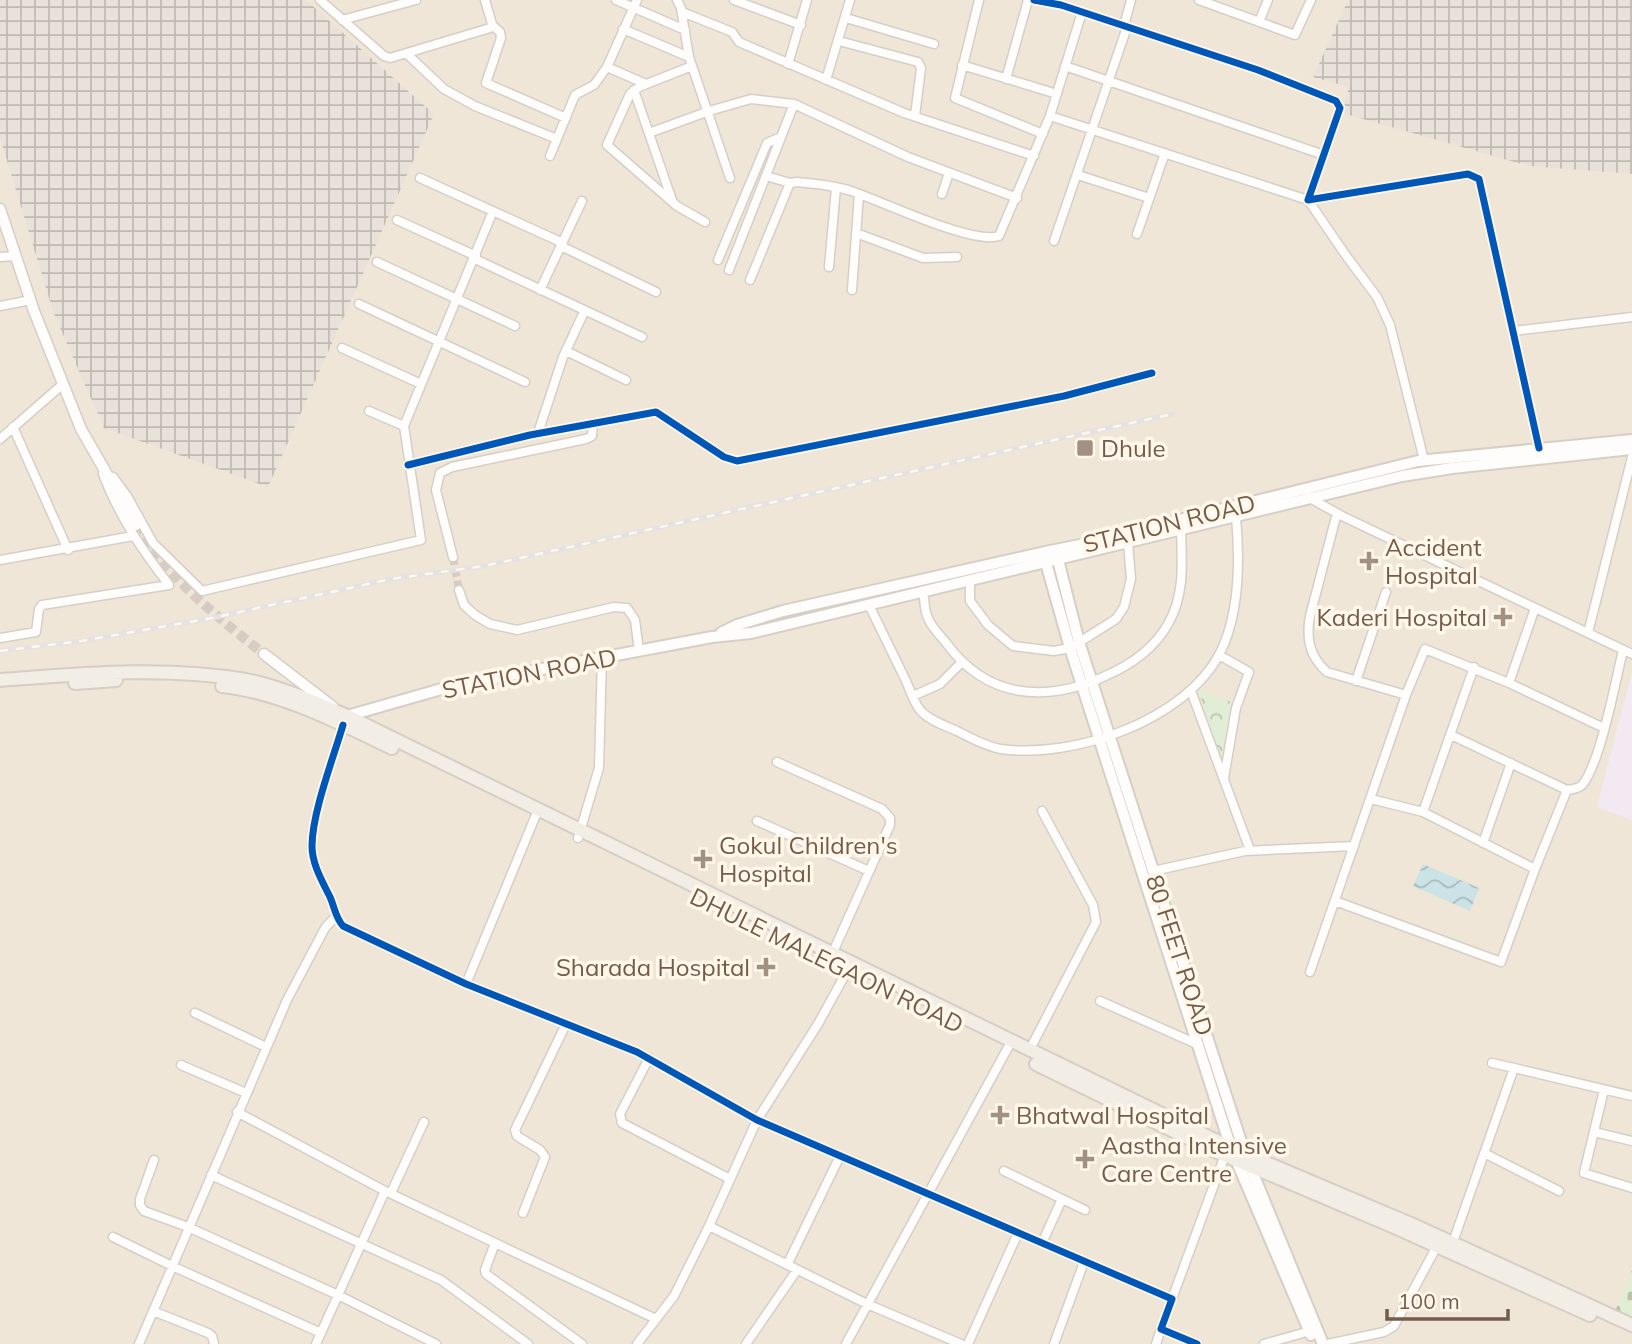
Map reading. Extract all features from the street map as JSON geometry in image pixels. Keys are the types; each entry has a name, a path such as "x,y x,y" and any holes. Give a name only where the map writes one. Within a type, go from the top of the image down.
{"main road":[{"name":"STATION ROAD","path":"712,637 737,625 783,611 1120,537 1424,460 1632,440"},
{"name":"STATION ROAD","path":"345,721 452,686 712,637 751,633 1407,475 1632,449"},
{"name":"80 FEET ROAD","path":"1058,560 1074,645"},
{"name":"80 FEET ROAD","path":"1046,563 1153,871 1244,1161 1315,1344"},
{"name":"DHULE MALEGAON ROAD","path":"0,680 101,672 180,673 247,680 297,694 345,721 1244,1161 1447,1247 1632,1334"},
{"name":"DHULE MALEGAON ROAD","path":"0,688 116,680 162,680 218,685 259,694 345,721"},
{"name":"80 FEET ROAD","path":"1105,737 1199,1045 1228,1152"},
{"path":"1009,1045 1029,1051 1228,1152"},
{"name":"80 FEET ROAD","path":"1244,1161 1326,1344"},
{"path":"1447,1247 1632,1325"}],"street":[{"path":"320,0 384,56 394,58 488,30 492,25"},
{"path":"342,20 416,0"},
{"path":"485,0 492,25 500,32 501,38 486,83 566,118"},
{"path":"616,0 635,4 685,30"},
{"path":"677,0 682,12 691,61 730,178"},
{"path":"734,0 801,25"},
{"path":"788,64 807,0"},
{"path":"826,80 850,0"},
{"path":"979,0 954,95 957,100 1043,134"},
{"path":"1006,79 1028,0"},
{"path":"1034,0 1070,4 1082,12 1258,70 1336,101 1340,108 1308,200"},
{"path":"1054,241 1110,80 1131,0"},
{"path":"1259,22 1268,0"},
{"path":"1203,1 1295,35 1311,0"},
{"path":"550,156 575,94 594,85 607,67 635,4"},
{"path":"682,12 732,32 739,42 915,117 1034,156"},
{"path":"766,176 790,183 836,188 859,194 968,234 991,238 1002,234 1050,116 1082,12"},
{"path":"846,18 934,44"},
{"path":"623,29 691,61"},
{"path":"839,41 918,62 920,68 915,117"},
{"path":"407,54 444,89 475,106 557,139"},
{"path":"691,61 634,90 627,97 607,145 673,202 705,222"},
{"path":"962,65 1057,94"},
{"path":"1065,66 1324,155"},
{"path":"607,67 646,85"},
{"path":"634,90 673,202"},
{"path":"649,133 709,111 753,99 794,104 899,153 1017,198"},
{"path":"729,270 794,104"},
{"path":"1050,116 1308,200 1468,174 1476,176 1479,179 1539,448"},
{"path":"718,260 767,143 781,137"},
{"path":"1136,234 1165,153"},
{"path":"942,194 949,173"},
{"path":"1077,175 1149,198"},
{"path":"420,178 656,292"},
{"path":"750,280 790,183"},
{"path":"829,268 836,188"},
{"path":"852,290 859,194"},
{"path":"1308,200 1377,297 1390,326 1424,460"},
{"path":"540,290 582,201"},
{"path":"0,209 31,300 81,429 134,531 169,585 41,605 38,609 36,632 0,638"},
{"path":"96,455 127,496 153,543 202,591 421,540 404,426 493,211"},
{"path":"397,220 584,312 642,337"},
{"path":"856,233 923,258 957,257"},
{"path":"0,257 16,256"},
{"path":"377,262 515,326"},
{"path":"0,306 31,300"},
{"path":"359,304 525,382"},
{"path":"538,433 566,351 584,312"},
{"path":"1513,331 1632,317"},
{"path":"342,348 421,384"},
{"path":"566,351 626,380"},
{"path":"408,465 538,433 656,412 724,457 737,461 1064,396 1152,373"},
{"path":"0,439 63,384"},
{"path":"369,411 404,426"},
{"path":"453,557 436,490 440,473 452,467 586,439 592,436 593,423"},
{"path":"13,427 68,550"},
{"path":"1588,633 1632,457"},
{"path":"1300,491 1337,513 1628,652 1588,775 1578,788 1567,790 1451,735"},
{"path":"1337,513 1310,616 1309,644 1319,665 1327,672 1406,695"},
{"path":"869,605 920,711 999,749 1060,749 1105,737 1158,713 1191,691 1219,655 1238,580 1240,553 1236,517"},
{"path":"923,592 928,618 961,663 991,684 1011,691 1058,691 1087,684 1121,669 1144,653 1160,637 1177,606 1181,583 1181,530"},
{"path":"0,560 68,550 134,531"},
{"path":"970,581 970,601 988,625 1013,646 1054,651 1074,645 1116,619 1124,607 1131,579 1128,543"},
{"path":"459,590 464,605 475,615 490,624 517,630 614,607 627,608 635,621 639,651"},
{"path":"1356,681 1386,592"},
{"path":"1509,683 1535,608"},
{"path":"1310,972 1406,695 1425,649 1474,667 1604,728"},
{"path":"264,654 345,721 316,819 312,848 316,869 332,902 335,917 343,926 466,984 649,1058 757,1120 1172,1299"},
{"path":"1219,655 1249,672 1236,708 1223,780"},
{"path":"579,835 599,768 602,658"},
{"path":"913,696 940,684 961,663"},
{"path":"1423,812 1474,667"},
{"path":"1191,691 1250,850"},
{"path":"778,762 887,813 890,825 830,958"},
{"path":"1483,843 1510,763"},
{"path":"1335,901 1501,962 1505,958 1535,869 1567,790"},
{"path":"1370,799 1423,812 1535,869"},
{"path":"1029,1051 1096,922 1093,905 1042,811"},
{"path":"466,984 536,813"},
{"path":"757,821 869,871"},
{"path":"1153,871 1250,850 1354,846"},
{"path":"139,1344 287,1000 325,928 335,917"},
{"path":"637,1344 674,1296 757,1120 818,1024 849,967"},
{"path":"1100,1000 1199,1045"},
{"path":"195,1013 266,1047"},
{"path":"523,1213 545,1157 540,1150 517,1136 515,1130 566,1024"},
{"path":"846,1344 1009,1045"},
{"path":"649,1058 620,1114 622,1123 730,1179"},
{"path":"1492,1063 1632,1097"},
{"path":"181,1065 246,1093"},
{"path":"1326,1344 1384,1332 1394,1326 1447,1247 1514,1068"},
{"path":"1604,1090 1585,1175 1632,1188"},
{"path":"237,1112 388,1192 656,1319"},
{"path":"316,1344 361,1244 424,1122"},
{"path":"1594,1132 1632,1141"},
{"path":"1156,1344 1228,1152"},
{"path":"1484,1153 1559,1191"},
{"path":"787,1265 840,1156"},
{"path":"154,1160 140,1199 141,1208 338,1295 436,1344"},
{"path":"1004,1171 1085,1210"},
{"path":"211,1175 441,1280 528,1344"},
{"path":"1042,1243 1062,1199"},
{"path":"709,1226 867,1304 955,1343"},
{"path":"968,1344 1018,1233"},
{"path":"113,1237 321,1333"},
{"path":"495,1243 486,1274 582,1344"},
{"path":"1054,1344 1084,1262"},
{"path":"746,1344 797,1270"},
{"path":"153,1311 208,1333 214,1344"},
{"path":"1161,1329 1197,1344"},
{"path":"1265,1344 1310,1331"}],"shaded area":[{"path":"0,0 1632,0 1632,1344 0,1344"},
{"path":"0,0 306,0 434,114 268,487 104,428 54,314 0,138"},
{"path":"1348,0 1632,0 1632,174 1529,166 1342,113 1349,87 1313,77"},
{"path":"1632,672 1632,820 1597,807"}],"green space":[{"path":"1198,689 1234,703 1222,764"},
{"path":"1632,1270 1632,1325 1613,1316"}],"water":[{"path":"1423,864 1479,888 1470,911 1413,886"}],"tunnel":[{"path":"136,525 148,544 178,579 211,611 264,654"},
{"path":"453,557 459,590"}],"railway":[{"path":"0,651 81,641 212,618 391,579 484,566 1172,414"}],"cycle path":[{"path":"1034,0 1061,5 1258,70 1336,101 1340,108 1308,200 1468,174 1479,179 1539,448"},
{"path":"408,465 530,435 656,412 724,457 737,461 1064,396 1152,373"},
{"path":"343,725 319,802 312,846 318,872 343,926 466,984 637,1052 757,1120 1172,1299 1161,1329 1197,1344"}],"place":[{"name":"Dhule","path":"1085,448"},
{"name":"Accident Hospital","path":"1369,561"},
{"name":"Kaderi Hospital","path":"1503,617"},
{"name":"Gokul Children's Hospital","path":"703,859"},
{"name":"Sharada Hospital","path":"766,967"},
{"name":"Bhatwal Hospital","path":"1000,1115"},
{"name":"Aastha Intensive Care Centre","path":"1085,1159"}]}
